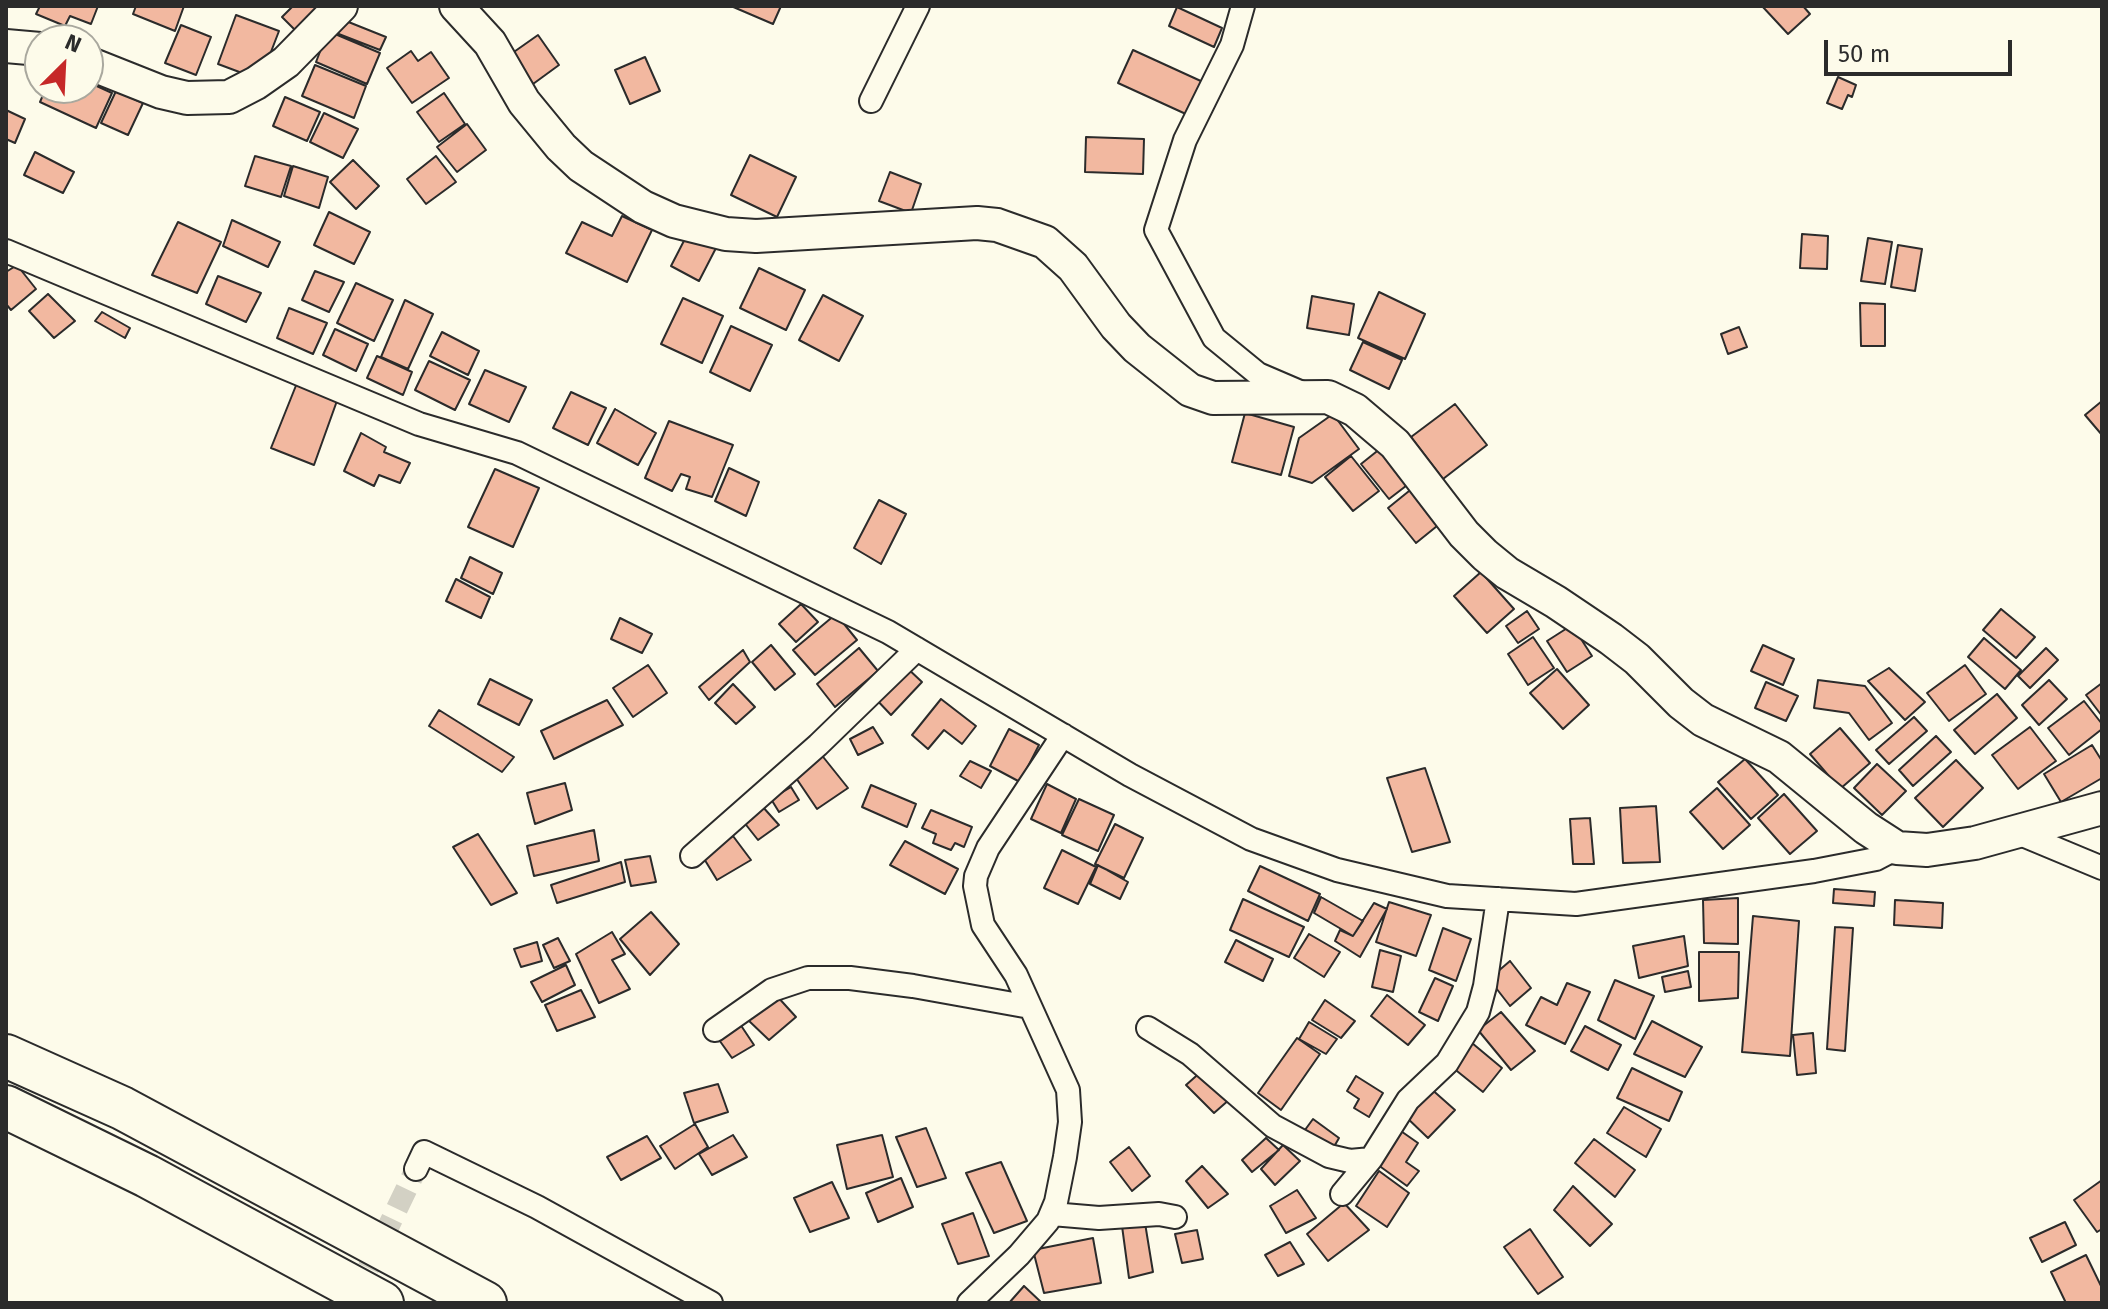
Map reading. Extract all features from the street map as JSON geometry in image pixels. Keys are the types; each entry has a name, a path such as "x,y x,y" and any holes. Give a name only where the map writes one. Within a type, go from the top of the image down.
{"highway":[{"path":"6,1056 122,1108 485,1303"},
{"path":"6,1107 147,1176 382,1303"}],"main road":[{"path":"104,69 161,92 187,98 229,97 286,62 341,6"},
{"path":"456,6 490,43 524,102 561,147 581,166 643,207 674,221 726,234 756,236 977,223 997,225 1045,242 1073,267 1116,326 1137,348 1190,390 1213,398 1328,397 1355,410 1395,444 1464,534 1507,573 1611,639 1703,720 1779,757 1866,828 1897,848 1927,850 1975,843 2102,808"}],"street":[{"path":"871,101 918,6"},
{"path":"1243,6 1232,45 1185,140 1156,230 1214,338 1258,374 1309,395"},
{"path":"6,251 419,424 517,453 888,632 1130,775 1251,839 1337,870 1447,896 1576,904 1814,871 1876,859 1897,848"},
{"path":"692,856 818,745 917,649"},
{"path":"969,1303 1038,1235 1052,1214 1065,1157 1070,1105 1068,1090 1016,975 983,925 975,886 988,848 1063,735"},
{"path":"2018,833 2102,868"},
{"path":"1342,1194 1371,1159 1408,1100 1447,1063 1478,1012 1487,977 1498,899"},
{"path":"715,1030 772,990 808,978 882,982 1030,1007"},
{"path":"1148,1028 1190,1054 1273,1126 1329,1156 1350,1161 1371,1159"},
{"path":"416,1169 424,1152 537,1207 711,1303"},
{"path":"1052,1214 1099,1218 1159,1214 1175,1217"}],"building":[{"path":"40,6 98,6 91,24 70,16 66,24 60,24 36,14"},
{"path":"136,6 184,6 175,31 133,14"},
{"path":"293,6 323,6 297,32 282,17"},
{"path":"731,6 781,6 773,24"},
{"path":"1762,6 1803,6 1810,14 1788,34"},
{"path":"1177,7 1222,28 1214,47 1169,26"},
{"path":"236,15 279,31 269,57 242,73 218,64"},
{"path":"336,17 386,37 380,50 331,31"},
{"path":"181,25 211,37 196,75 165,63"},
{"path":"328,31 380,53 367,84 316,62"},
{"path":"538,35 559,65 533,84 511,54"},
{"path":"1133,50 1203,82 1188,115 1118,83"},
{"path":"411,51 418,61 431,52 449,78 412,103 387,68"},
{"path":"645,57 660,91 630,104 615,70"},
{"path":"315,65 366,86 354,118 302,96"},
{"path":"1838,77 1856,85 1852,97 1848,95 1842,109 1827,103"},
{"path":"104,89 112,93 96,128 44,104 104,104"},
{"path":"116,91 143,103 128,135 101,123"},
{"path":"444,93 465,124 439,142 417,112"},
{"path":"285,97 320,112 307,141 273,126"},
{"path":"6,110 25,119 15,143 6,139"},
{"path":"324,113 358,129 343,158 310,142"},
{"path":"467,124 486,150 457,172 437,147"},
{"path":"1086,137 1144,139 1143,174 1085,172"},
{"path":"35,152 74,172 63,193 24,175"},
{"path":"750,155 796,177 777,217 731,195"},
{"path":"255,156 291,166 281,197 245,186"},
{"path":"436,156 456,182 426,204 407,179"},
{"path":"353,160 379,186 356,209 330,182"},
{"path":"293,166 328,177 319,208 284,196"},
{"path":"890,172 921,184 911,213 879,201"},
{"path":"329,212 370,232 354,264 314,245"},
{"path":"622,216 652,230 627,282 566,253 582,222 612,236"},
{"path":"232,220 280,242 268,267 223,246"},
{"path":"178,222 221,242 197,293 152,275"},
{"path":"688,233 716,248 699,281 671,266"},
{"path":"1802,234 1828,236 1827,269 1800,268"},
{"path":"1868,238 1892,242 1885,284 1861,281"},
{"path":"1898,245 1922,249 1915,291 1891,287"},
{"path":"17,265 36,289 11,310 6,304 6,272"},
{"path":"759,268 805,290 786,330 740,308"},
{"path":"315,271 344,282 329,312 302,300"},
{"path":"218,276 261,293 246,322 206,304"},
{"path":"356,283 393,300 374,341 337,323"},
{"path":"1379,292 1425,314 1405,359 1358,338"},
{"path":"48,294 75,321 54,338 29,311"},
{"path":"823,295 863,316 839,361 799,340"},
{"path":"1312,296 1354,304 1349,335 1307,328"},
{"path":"683,298 723,316 702,363 661,344"},
{"path":"405,300 433,314 408,369 381,357"},
{"path":"1860,303 1885,304 1885,346 1861,346"},
{"path":"289,308 327,323 313,354 277,338"},
{"path":"102,312 130,328 125,338 95,321"},
{"path":"731,326 772,345 750,391 710,372"},
{"path":"1739,327 1747,347 1728,354 1721,334"},
{"path":"335,329 368,344 356,371 323,355"},
{"path":"442,332 479,351 468,375 430,356"},
{"path":"1363,342 1402,360 1389,389 1350,370"},
{"path":"377,356 412,372 403,395 367,378"},
{"path":"429,361 470,380 455,410 415,390"},
{"path":"485,370 526,387 509,422 469,404"},
{"path":"297,383 338,398 314,465 271,448"},
{"path":"571,392 606,408 588,445 553,428"},
{"path":"2102,401 2102,435 2085,415"},
{"path":"1455,404 1487,445 1443,479 1411,437"},
{"path":"615,409 656,433 638,465 597,443"},
{"path":"1245,413 1294,427 1281,475 1232,462"},
{"path":"1333,414 1359,449 1312,483 1289,476 1299,438"},
{"path":"669,421 733,445 712,497 686,489 690,477 681,474 672,491 645,478"},
{"path":"361,433 386,447 384,452 410,463 400,483 379,475 374,486 344,471"},
{"path":"1386,444 1415,479 1389,499 1361,464"},
{"path":"1351,456 1379,491 1353,511 1325,477"},
{"path":"729,468 759,482 746,516 715,501"},
{"path":"495,469 539,488 513,547 468,527"},
{"path":"1414,487 1442,522 1416,543 1388,508"},
{"path":"879,500 906,514 881,564 854,548"},
{"path":"470,557 502,573 493,594 461,578"},
{"path":"1481,572 1514,609 1487,633 1454,596"},
{"path":"456,579 490,597 481,618 446,601"},
{"path":"801,604 818,622 796,642 779,624"},
{"path":"2001,609 2035,637 2016,658 1983,630"},
{"path":"1527,611 1539,629 1518,643 1506,626"},
{"path":"836,614 857,640 815,675 793,650"},
{"path":"620,618 652,634 642,653 611,639"},
{"path":"1572,625 1592,656 1567,672 1547,641"},
{"path":"1533,637 1554,668 1528,685 1508,654"},
{"path":"1984,638 2021,670 2005,689 1968,657"},
{"path":"771,645 795,674 775,690 752,662"},
{"path":"1763,645 1794,659 1783,685 1751,671"},
{"path":"859,648 878,671 835,707 817,684"},
{"path":"2046,648 2058,660 2030,688 2018,676"},
{"path":"743,650 750,662 709,700 699,687"},
{"path":"648,665 667,693 633,717 613,688"},
{"path":"1965,665 1986,694 1949,721 1927,693"},
{"path":"905,666 922,682 891,715 874,697"},
{"path":"1889,668 1925,702 1905,720 1868,681"},
{"path":"1557,669 1589,705 1563,729 1530,693"},
{"path":"490,679 532,700 519,725 478,704"},
{"path":"1818,680 1865,686 1892,723 1869,740 1849,713 1814,708"},
{"path":"2049,680 2067,699 2039,725 2022,705"},
{"path":"1766,682 1798,696 1786,721 1755,708"},
{"path":"2102,683 2102,716 2086,695"},
{"path":"733,684 755,707 736,724 715,703"},
{"path":"1997,694 2017,718 1975,754 1954,730"},
{"path":"941,699 976,726 962,744 944,730 928,749 912,735"},
{"path":"607,700 623,725 554,759 541,731"},
{"path":"2084,701 2102,724 2102,729 2069,755 2048,728"},
{"path":"439,710 514,757 502,772 429,726"},
{"path":"1914,717 1927,731 1889,764 1876,750"},
{"path":"873,727 883,743 858,755 850,739"},
{"path":"2030,727 2056,761 2018,789 1992,755"},
{"path":"1840,728 1870,763 1840,789 1810,754"},
{"path":"1009,729 1039,745 1020,782 990,766"},
{"path":"1936,736 1951,752 1913,786 1899,770"},
{"path":"2092,745 2102,761 2102,778 2061,802 2044,774"},
{"path":"816,748 848,788 817,809 790,769"},
{"path":"1745,759 1778,795 1751,819 1718,782"},
{"path":"1956,760 1983,788 1943,827 1915,798"},
{"path":"970,761 991,771 981,788 960,776"},
{"path":"1877,764 1906,791 1882,815 1854,788"},
{"path":"1425,768 1450,842 1412,852 1387,778"},
{"path":"565,783 572,810 535,824 527,793"},
{"path":"1047,784 1076,799 1061,833 1031,819"},
{"path":"871,785 916,804 907,827 862,807"},
{"path":"791,787 799,800 779,812 771,799"},
{"path":"1717,788 1750,825 1723,849 1690,812"},
{"path":"1784,794 1817,831 1790,854 1758,818"},
{"path":"1079,799 1114,815 1098,851 1062,835"},
{"path":"762,806 779,825 758,840 743,821"},
{"path":"1656,806 1660,862 1623,863 1620,808"},
{"path":"931,810 972,827 964,847 955,843 951,850 933,843 936,834 922,828"},
{"path":"1590,818 1594,864 1573,864 1570,819"},
{"path":"1115,824 1143,838 1124,878 1095,864"},
{"path":"594,830 599,861 534,876 527,846"},
{"path":"478,834 517,893 491,905 453,847"},
{"path":"733,836 751,860 717,880 703,857"},
{"path":"905,841 958,869 945,894 890,865"},
{"path":"1062,850 1096,867 1078,904 1044,888"},
{"path":"650,856 656,882 631,886 625,860"},
{"path":"621,862 625,882 557,903 551,885"},
{"path":"1098,865 1128,882 1120,899 1090,884"},
{"path":"1260,866 1320,894 1308,921 1248,891"},
{"path":"1834,889 1875,892 1874,906 1833,903"},
{"path":"1321,897 1363,921 1353,936 1314,913"},
{"path":"1738,898 1738,944 1704,943 1703,900"},
{"path":"1243,899 1304,927 1289,957 1230,930"},
{"path":"1895,900 1943,903 1942,928 1894,925"},
{"path":"1389,902 1431,915 1416,956 1376,942"},
{"path":"1374,903 1387,909 1360,957 1335,941 1340,930 1353,936"},
{"path":"651,912 679,944 650,975 620,939"},
{"path":"1753,916 1799,921 1790,1056 1742,1052"},
{"path":"1835,927 1853,928 1845,1051 1827,1049"},
{"path":"1443,928 1471,939 1456,981 1429,970"},
{"path":"612,932 625,954 612,960 630,989 599,1003 576,954"},
{"path":"1309,934 1340,952 1324,977 1294,958"},
{"path":"1684,936 1688,966 1639,978 1633,946"},
{"path":"558,938 570,961 554,968 543,945"},
{"path":"1236,940 1273,959 1263,981 1225,962"},
{"path":"537,942 542,961 521,967 514,949"},
{"path":"1380,950 1401,956 1393,992 1372,987"},
{"path":"1699,952 1739,952 1738,998 1699,1001"},
{"path":"1510,961 1531,988 1510,1006 1489,979"},
{"path":"566,965 575,985 542,1002 531,982"},
{"path":"1688,971 1691,987 1665,992 1662,977"},
{"path":"1435,978 1453,986 1438,1021 1419,1012"},
{"path":"1615,980 1654,996 1635,1039 1598,1020"},
{"path":"1567,983 1590,992 1565,1044 1526,1025 1541,997 1557,1005"},
{"path":"581,990 595,1017 557,1031 545,1005"},
{"path":"776,995 796,1017 769,1040 747,1019"},
{"path":"1387,995 1425,1025 1408,1045 1371,1016"},
{"path":"1325,1000 1355,1021 1341,1038 1312,1020"},
{"path":"1501,1012 1535,1051 1511,1070 1478,1030"},
{"path":"1652,1021 1702,1047 1685,1077 1634,1054"},
{"path":"1309,1022 1337,1039 1326,1054 1299,1039"},
{"path":"740,1024 754,1045 732,1058 717,1037"},
{"path":"1585,1026 1621,1045 1608,1070 1571,1051"},
{"path":"1813,1033 1816,1073 1797,1075 1793,1035"},
{"path":"1297,1038 1320,1054 1281,1110 1258,1093"},
{"path":"1466,1038 1502,1068 1483,1092 1447,1063"},
{"path":"1632,1068 1682,1092 1669,1121 1617,1098"},
{"path":"1203,1070 1230,1099 1214,1113 1186,1085"},
{"path":"1356,1076 1383,1093 1369,1117 1354,1108 1359,1099 1347,1091"},
{"path":"718,1084 728,1112 694,1123 684,1093"},
{"path":"1429,1087 1455,1110 1428,1138 1404,1115"},
{"path":"1624,1107 1661,1129 1646,1157 1607,1133"},
{"path":"1313,1119 1339,1138 1331,1152 1302,1134"},
{"path":"695,1124 708,1147 675,1169 660,1146"},
{"path":"926,1128 946,1178 917,1187 896,1137"},
{"path":"1398,1129 1418,1143 1406,1162 1419,1171 1407,1186 1374,1162"},
{"path":"733,1135 747,1157 712,1175 699,1154"},
{"path":"882,1135 893,1177 847,1189 837,1145"},
{"path":"647,1136 661,1158 621,1180 607,1157"},
{"path":"1266,1138 1279,1150 1252,1172 1242,1160"},
{"path":"1594,1139 1635,1170 1615,1197 1575,1163"},
{"path":"1283,1145 1300,1161 1275,1185 1261,1169"},
{"path":"1129,1147 1150,1176 1132,1191 1110,1162"},
{"path":"1001,1162 1027,1221 994,1233 966,1173"},
{"path":"1202,1166 1228,1194 1208,1208 1186,1181"},
{"path":"1379,1171 1409,1193 1387,1227 1356,1206"},
{"path":"901,1178 913,1207 878,1222 866,1193"},
{"path":"2102,1180 2102,1229 2097,1232 2074,1200"},
{"path":"832,1182 849,1218 810,1232 794,1198"},
{"path":"1573,1186 1612,1224 1590,1246 1554,1210"},
{"path":"1297,1190 1316,1218 1286,1233 1270,1206"},
{"path":"1344,1203 1369,1230 1328,1261 1307,1234"},
{"path":"973,1213 989,1256 958,1264 942,1224"},
{"path":"2065,1222 2076,1245 2042,1262 2030,1238"},
{"path":"1145,1223 1153,1272 1129,1278 1122,1226"},
{"path":"1530,1229 1563,1277 1538,1294 1504,1247"},
{"path":"1197,1230 1203,1259 1182,1263 1175,1234"},
{"path":"1093,1238 1101,1283 1044,1293 1033,1250"},
{"path":"1290,1242 1304,1264 1278,1276 1265,1255"},
{"path":"2086,1255 2102,1288 2102,1303 2066,1303 2051,1272"},
{"path":"1024,1286 1042,1303 1009,1303"}],"tunnel":[{"path":"354,1298 416,1169"}]}
